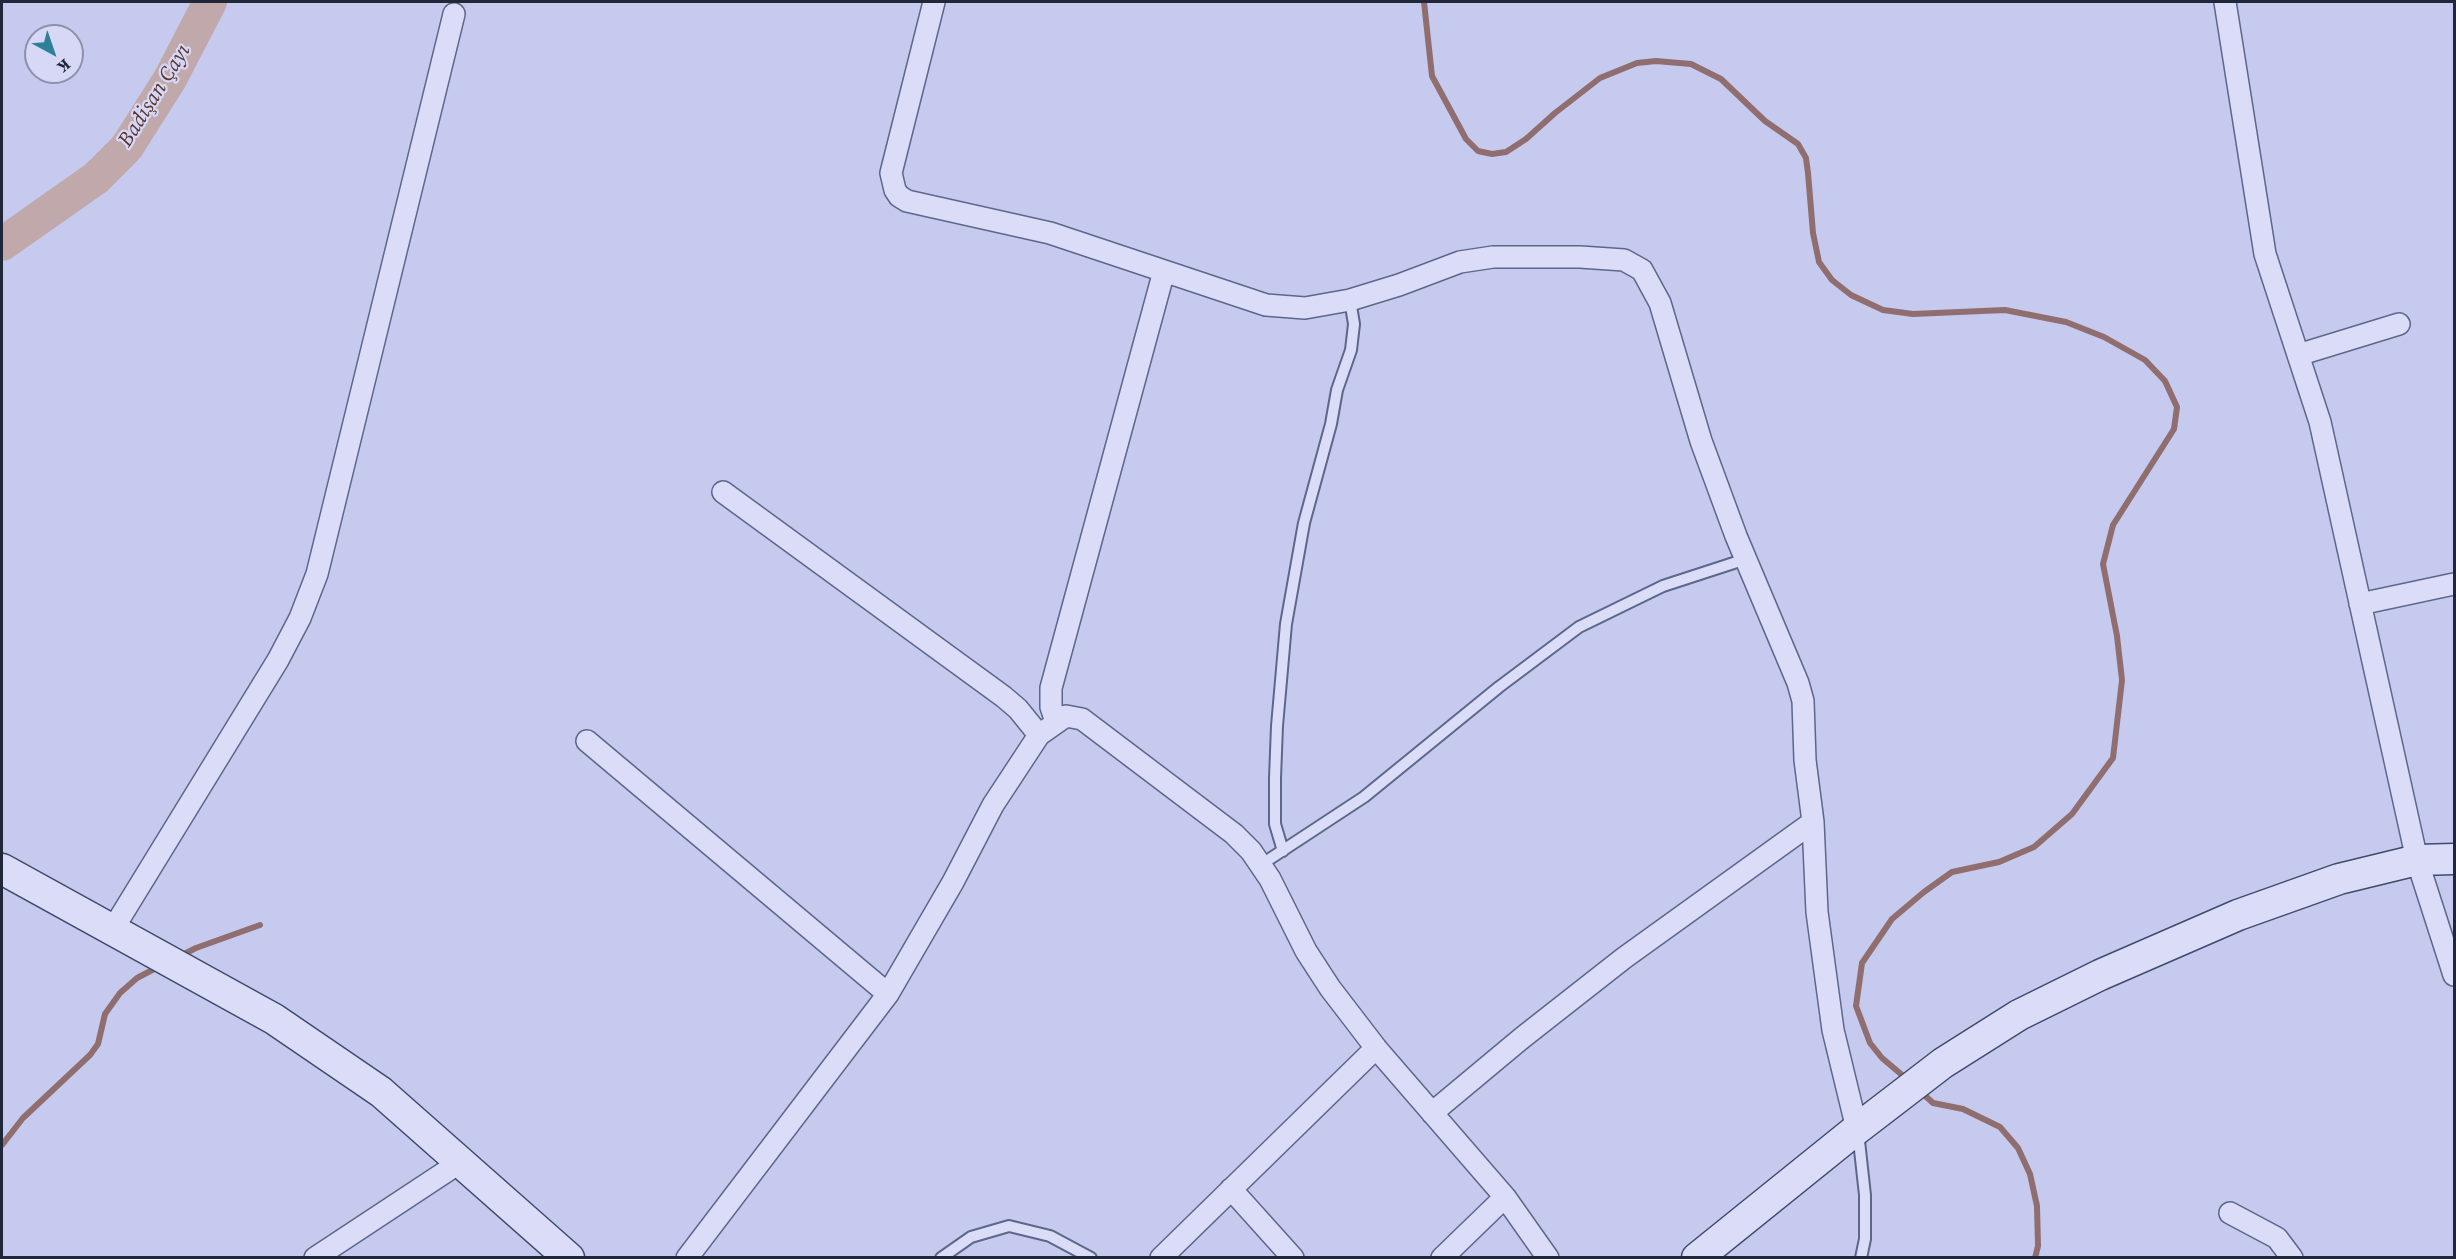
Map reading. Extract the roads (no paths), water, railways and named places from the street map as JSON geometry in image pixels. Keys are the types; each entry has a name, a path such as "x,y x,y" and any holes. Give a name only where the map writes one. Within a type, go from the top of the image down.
{"street":[{"path":"934,2 891,173 899,196 907,201 1050,233 1266,305 1305,308 1350,300 1400,285 1460,262 1493,257 1580,257 1624,260 1642,270 1660,303 1701,441 1746,559 1798,683 1803,701 1805,760 1813,822 1817,912 1833,1030 1857,1128"},
{"path":"2225,2 2265,254 2320,422 2416,860 2454,975"},
{"path":"113,930 278,660 300,618 317,574 454,14"},
{"path":"1056,722 1051,707 1051,688 1164,271"},
{"path":"2298,355 2399,324"},
{"path":"723,492 1004,697 1018,709 1039,735"},
{"path":"2360,604 2454,584"},
{"path":"687,1257 888,994 948,892 993,805 1039,735 1066,716 1082,719 1234,834 1262,864 1306,951 1330,988 1376,1048 1505,1197 1548,1257"},
{"path":"587,741 888,994"},
{"path":"1432,1113 1522,1038 1624,958 1813,822"},
{"path":"1697,1257 1857,1128 1943,1063 2019,1015 2100,975 2238,915 2339,879 2416,860 2454,860"},
{"path":"2,869 274,1020 381,1092 569,1257"},
{"path":"1161,1257 1376,1048"},
{"path":"315,1257 462,1161"},
{"path":"1231,1189 1293,1257"},
{"path":"1442,1257 1505,1197"},
{"path":"2230,1213 2277,1238 2292,1257"}],"lane":[{"path":"1283,851 1275,824 1275,778 1286,624 1304,523 1331,424 1337,390 1351,350 1354,324 1350,300"},
{"path":"1262,864 1335,817 1394,774 1499,687 1579,627 1663,586 1746,559"},
{"path":"1857,1128 1865,1195 1865,1239 1861,1257"},
{"path":"941,1257 971,1237 1009,1226 1050,1236 1091,1257"}],"waterway":[{"name":"Badişan Çayı","path":"2,244 96,178 127,147 170,79 210,2"},
{"path":"1424,2 1432,76 1466,139 1478,151 1492,154 1506,152 1526,139 1600,78 1637,63 1656,61 1691,64 1721,79 1765,121 1798,144 1806,158 1813,233 1819,262 1832,280 1851,295 1883,310 1913,314 2005,310 2066,322 2104,337 2145,360 2165,381 2177,407 2174,429 2113,525 2103,564 2117,636 2122,680 2113,758 2072,814 2034,847 1999,862 1952,872 1892,919 1862,963 1856,1006 1870,1043 1882,1058 1908,1080"},
{"path":"180,956 260,925"},
{"path":"2,1145 23,1118 90,1055 98,1044 105,1014 120,993 137,978 160,966"},
{"path":"1920,1091 1933,1103 1963,1109 2000,1127 2018,1148 2030,1174 2037,1206 2038,1246 2035,1258"}]}
